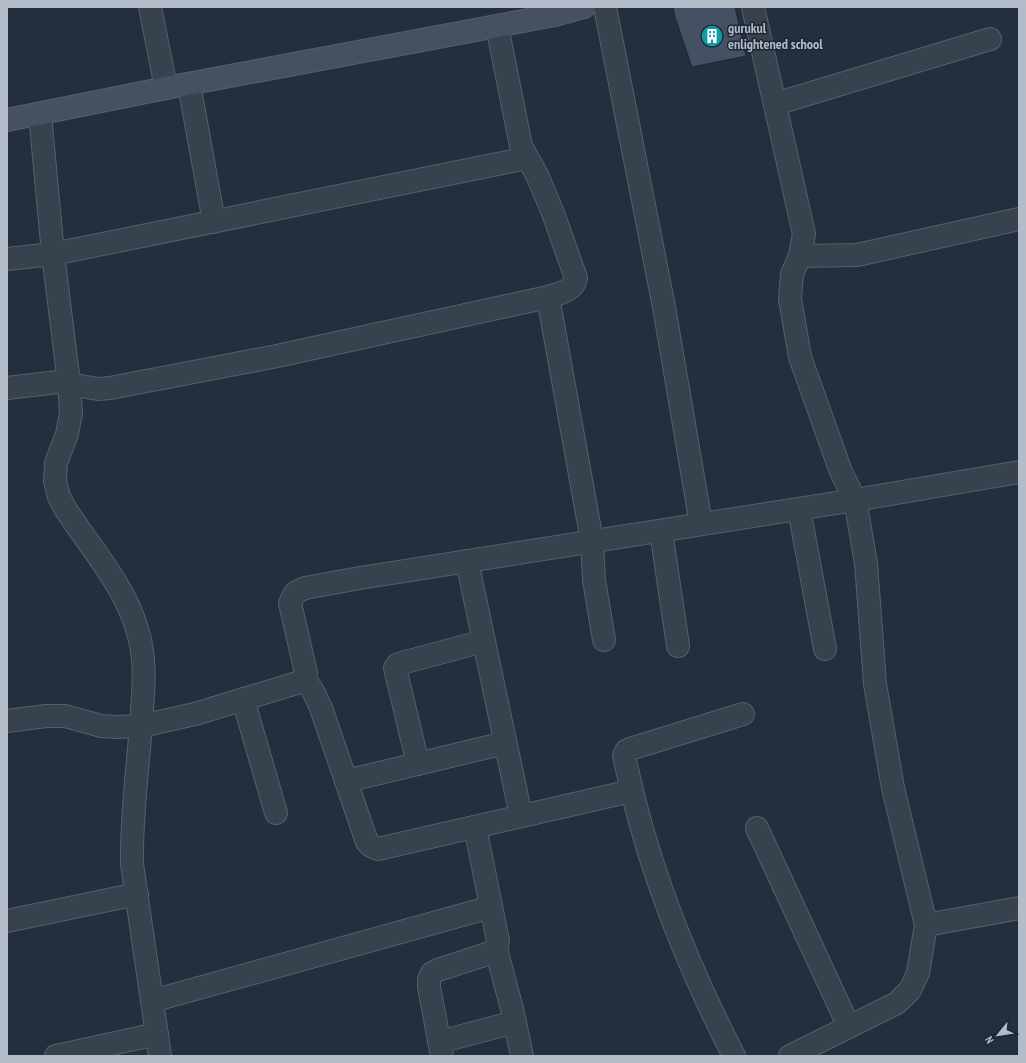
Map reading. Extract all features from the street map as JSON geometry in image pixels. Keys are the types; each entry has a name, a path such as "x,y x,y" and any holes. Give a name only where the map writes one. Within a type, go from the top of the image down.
{"street":[{"path":"150,7 166,88"},
{"path":"9,119 555,15 584,7"},
{"path":"605,7 664,307 702,524"},
{"path":"753,7 804,234 800,256 792,274 790,299 800,356 841,472 855,500 866,563 876,692 893,788 926,925 918,973 910,990 897,1004 790,1056"},
{"path":"7,388 58,382 98,388 110,388 285,354 548,297 571,289 576,278 553,213 538,177 521,146 497,26"},
{"path":"775,104 990,39"},
{"path":"189,84 214,222"},
{"path":"40,114 53,254 69,383 71,413 69,425 56,463 55,481 59,497 66,510 118,586 138,630 143,656 144,678 132,834 132,864 160,1056"},
{"path":"7,259 53,254 527,158"},
{"path":"800,256 857,255 1019,218"},
{"path":"548,297 592,541 594,580 604,640"},
{"path":"7,721 46,716 65,716 102,726 141,726 195,714 300,682 306,673 290,603 295,593 305,588 353,579 855,500 1019,472"},
{"path":"799,509 825,648"},
{"path":"661,531 678,646"},
{"path":"467,561 521,816"},
{"path":"418,764 395,668 396,666 398,664 484,641"},
{"path":"304,678 313,691 321,708 367,842 371,846 378,849 631,791"},
{"path":"243,699 276,813"},
{"path":"734,1056 709,1008 685,952 659,884 631,791 624,755 626,751 743,714"},
{"path":"346,781 505,743"},
{"path":"475,827 498,941 496,949 515,1022 522,1056"},
{"path":"757,828 849,1027"},
{"path":"7,921 137,894"},
{"path":"152,1001 491,907"},
{"path":"926,925 1019,908"},
{"path":"496,949 490,953 432,973 429,980 429,987 441,1049 515,1022"},
{"path":"56,1056 157,1034"}],"building":[{"name":"gurukul enlightened school","path":"673,7 735,7 746,56 692,67"}],"place":[{"name":"gurukul enlightened school","path":"712,36"}]}
